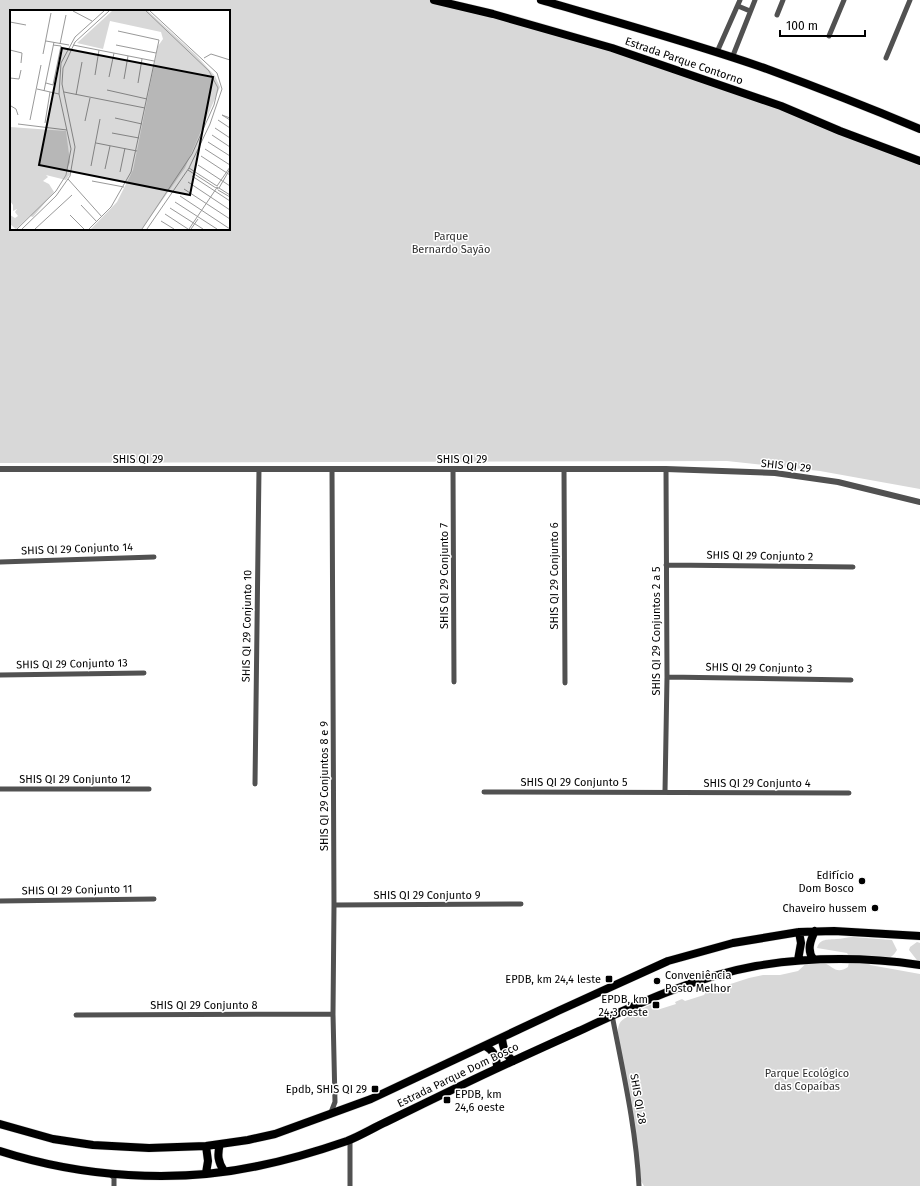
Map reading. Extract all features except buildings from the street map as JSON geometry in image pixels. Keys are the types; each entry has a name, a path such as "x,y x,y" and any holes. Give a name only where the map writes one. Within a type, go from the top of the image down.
{"main road":[{"name":"Estrada Parque Contorno","path":"434,0 493,14 612,48 781,106 840,131 920,161"},
{"name":"Estrada Parque Contorno","path":"541,0 717,52 857,103 920,129"},
{"name":"Estrada Parque Dom Bosco","path":"0,1124 53,1139 93,1145 149,1148 206,1146 276,1134 371,1099 668,961 733,943 799,932 815,931 920,936"},
{"path":"813,959 810,955 809,945 815,931"},
{"path":"798,960 801,943 799,932"},
{"name":"Estrada Parque Dom Bosco","path":"0,1150 57,1166 114,1175 162,1176 257,1167 300,1156 350,1140 498,1068 612,1015 667,992 719,975 753,967 813,959 846,959 920,964"},
{"path":"502,1038 503,1049 507,1056 513,1061"},
{"path":"485,1046 494,1052 497,1059 498,1068"},
{"path":"220,1144 218,1158 219,1164 224,1171"},
{"path":"206,1146 208,1161 206,1173"}],"street":[{"path":"717,52 740,0"},
{"path":"732,58 755,0"},
{"path":"777,15 783,0"},
{"path":"829,36 844,0"},
{"path":"886,58 910,0"},
{"path":"738,6 750,11"},
{"name":"SHIS QI 29","path":"0,469 666,469 775,473 838,482 920,502"},
{"name":"SHIS QI 29 Conjunto 10","path":"255,784 259,469"},
{"name":"SHIS QI 29 Conjuntos 8 e 9","path":"330,1115 335,1102 333,1014 332,469"},
{"name":"SHIS QI 29 Conjunto 7","path":"453,469 454,682"},
{"name":"SHIS QI 29 Conjunto 6","path":"564,469 565,683"},
{"name":"SHIS QI 29 Conjuntos 2 a 5","path":"665,792 666,469"},
{"name":"SHIS QI 29 Conjunto 14","path":"0,562 154,557"},
{"name":"SHIS QI 29 Conjunto 2","path":"666,565 853,567"},
{"name":"SHIS QI 29 Conjunto 13","path":"0,675 144,673"},
{"name":"SHIS QI 29 Conjunto 3","path":"666,677 851,680"},
{"name":"SHIS QI 29 Conjunto 12","path":"0,789 149,789"},
{"name":"SHIS QI 29 Conjunto 5","path":"484,792 665,792"},
{"name":"SHIS QI 29 Conjunto 4","path":"665,792 849,793"},
{"name":"SHIS QI 29 Conjunto 11","path":"0,901 154,899"},
{"name":"SHIS QI 29 Conjunto 9","path":"334,905 521,904"},
{"name":"SHIS QI 29 Conjunto 8","path":"76,1015 333,1014"},
{"name":"SHIS QI 28","path":"612,1015 627,1088 640,1186"},
{"path":"335,1102 342,1110"},
{"path":"350,1140 350,1186"},
{"path":"114,1175 114,1186"}],"green space":[{"name":"Parque Bernardo Sayão","path":"0,0 429,0 451,4 704,77 920,161 920,489 820,471 727,461 0,463"},
{"name":"Parque Ecológico das Copaíbas","path":"853,937 892,940 897,950 894,954 884,960 867,961 870,965 920,974 920,1186 644,1186 641,1181 618,1036 620,1023 628,1017 653,1004 657,1010 676,1004 675,1002 682,999 685,1001 704,995 706,992 749,978 763,975 780,975 798,971 810,960 822,962 838,970 844,969 848,967 849,958 847,953 817,948 822,941 825,940"},
{"path":"917,942 920,943 920,964 909,950 910,947"}],"place":[{"name":"Edifício Dom Bosco","path":"862,881"},
{"name":"Chaveiro hussem","path":"875,908"},
{"name":"EPDB, km 24,4 leste","path":"609,979"},
{"name":"Conveniência Posto Melhor","path":"657,981"},
{"name":"EPDB, km 24,3 oeste","path":"656,1005"},
{"name":"Epdb, SHIS QI 29","path":"375,1089"},
{"name":"EPDB, km 24,6 oeste","path":"447,1100"}]}
